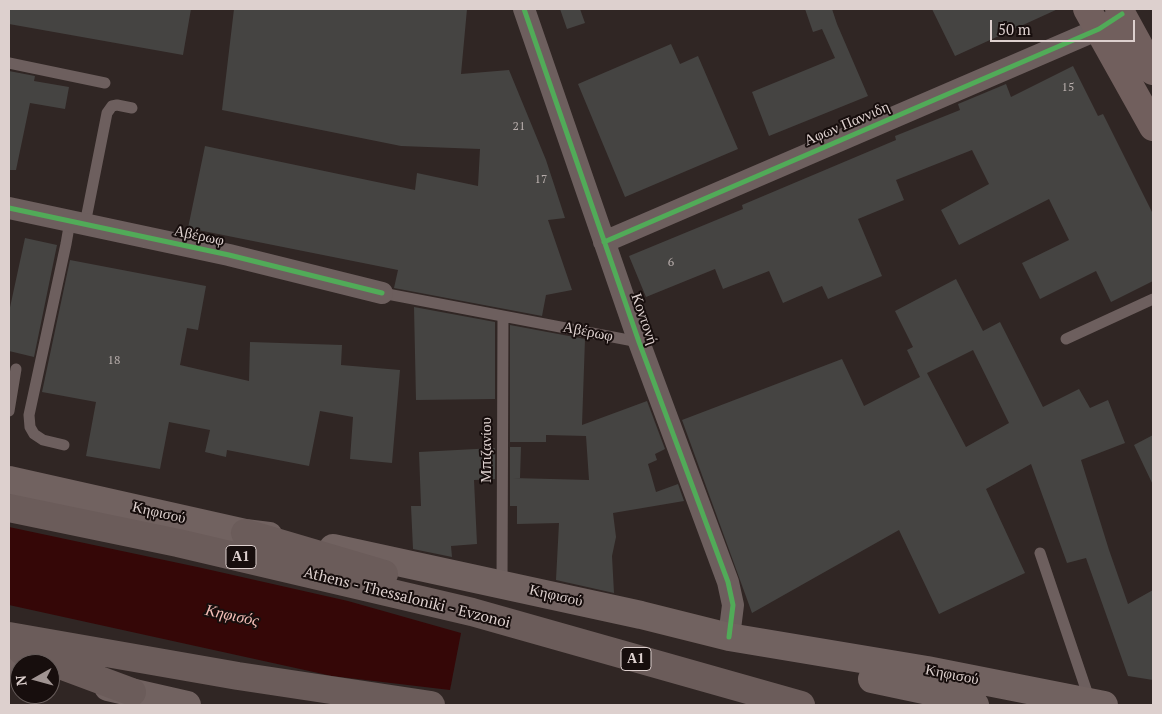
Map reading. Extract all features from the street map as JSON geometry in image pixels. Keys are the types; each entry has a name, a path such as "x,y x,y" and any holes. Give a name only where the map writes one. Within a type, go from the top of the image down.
{"highway":[{"name":"Athens - Thessaloniki - Evzonoi","path":"9,508 178,543 472,612 801,705"},
{"path":"245,533 424,585 472,612"},
{"path":"9,636 238,676 431,705"},
{"path":"9,646 132,692"}],"main road":[{"path":"1120,12 1153,70"},
{"path":"1093,19 1153,126"},
{"name":"Κηφισού","path":"9,480 245,533 302,541 502,584 729,637 927,670 1097,704"},
{"path":"729,637 777,656 957,697 975,705"},
{"path":"60,676 187,705"}],"street":[{"name":"Κοντονή","path":"524,9 639,342 728,582 733,605 729,637"},
{"name":"Αφων Παννιδη","path":"604,242 1093,19 1120,12"},
{"name":"Αβέρωφ","path":"9,208 229,255 382,293"}],"lane":[{"path":"9,63 105,83"},
{"path":"64,445 43,440 34,434 30,426 29,416 66,244 78,223 107,113 112,106 132,108"},
{"name":"Αβέρωφ","path":"382,293 639,342"},
{"path":"1066,339 1153,299"},
{"name":"Μπιζανίου","path":"502,584 503,316"},
{"path":"9,411 16,369"},
{"path":"1040,553 1097,704"}],"water":[{"name":"Κηφισός","path":"9,527 348,601 461,633 450,690 332,676 9,605"}],"building":[{"path":"9,9 191,9 183,55 9,24"},
{"path":"234,9 467,9 461,74 509,70 546,160 565,218 548,220 572,290 546,295 542,316 394,288 398,270 188,228 205,146 415,190 417,173 478,186 480,149 401,146 222,110"},
{"path":"560,9 580,9 585,23 567,29"},
{"path":"805,9 832,9 868,96 769,136 752,92 835,58 822,29 813,32"},
{"path":"932,9 1058,9 955,56"},
{"path":"671,44 680,64 698,56 738,149 625,197 578,84"},
{"path":"1073,66 1098,116 1103,114 1153,214 1153,281 1111,302 1096,271 1040,299 1022,263 1069,240 1049,199 959,245 941,210 989,184 972,150 896,180 904,200 858,219 882,276 828,299 822,286 783,303 769,271 723,289 715,269 646,297 629,256 743,209 742,205 896,140 895,136 960,110 958,104 1006,84 1011,97"},
{"path":"9,71 35,76 34,81 69,87 65,109 30,103 16,170 9,170"},
{"path":"25,238 57,245 34,357 9,351 9,312"},
{"path":"70,260 206,286 198,330 187,328 180,365 249,381 250,342 342,345 341,365 400,370 392,463 350,459 353,417 320,411 309,466 227,450 226,457 205,452 210,430 169,422 160,469 86,456 96,402 42,392"},
{"path":"956,279 983,331 1000,322 1043,407 1079,389 1090,408 1108,400 1125,443 1081,460 1128,604 1153,590 1153,680 1128,676 1086,558 1067,563 1031,464 986,489 1025,573 939,614 899,530 752,613 682,420 842,359 864,406 920,377 907,350 913,347 895,311","holes":["973,350 1009,423 966,447 927,373"]},
{"path":"414,307 495,322 495,399 416,400"},
{"path":"510,325 585,339 582,425 647,401 665,449 655,454 657,460 648,464 656,492 678,484 684,501 613,513 616,537 612,556 614,593 556,580 559,523 517,524 517,506 510,506 510,447 521,447 520,478 513,478 589,480 586,436 546,435 546,442 510,442"},
{"path":"1153,435 1153,485 1134,445"},
{"path":"495,448 495,479 474,480 477,544 451,546 452,557 413,549 411,506 421,506 419,452"}],"cycle path":[{"path":"524,9 639,342 728,582 733,605 729,637"},
{"path":"604,242 1099,29 1122,14"},
{"path":"9,208 229,255 382,293"}]}
